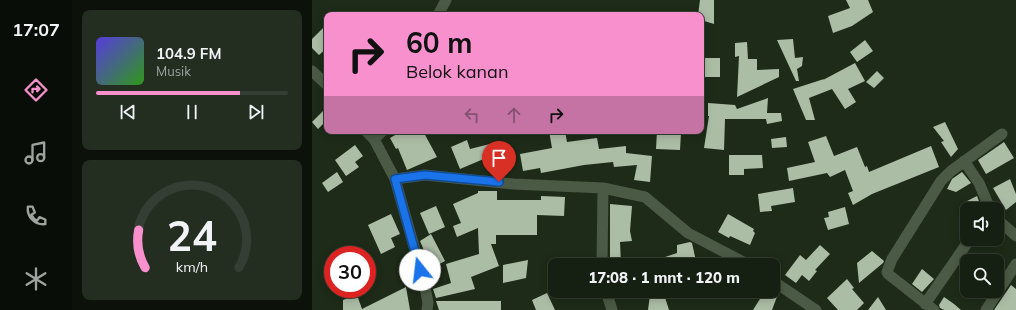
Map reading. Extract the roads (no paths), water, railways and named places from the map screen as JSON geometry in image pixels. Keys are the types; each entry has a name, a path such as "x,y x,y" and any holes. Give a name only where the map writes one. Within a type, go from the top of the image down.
{"street":[{"path":"440,12 446,0"},
{"path":"312,71 324,82"},
{"path":"966,246 930,307 888,274 888,268 941,181 964,161 1002,134"},
{"path":"370,135 395,179 424,282 428,303 427,310"},
{"path":"964,161 979,183 987,202"},
{"path":"395,179 425,175 513,184 603,188 645,197 688,233 736,258"},
{"path":"602,258 603,188"},
{"path":"1004,225 1016,236"},
{"path":"986,310 1016,264"},
{"path":"780,286 816,310"},
{"path":"608,298 612,310"}]}
